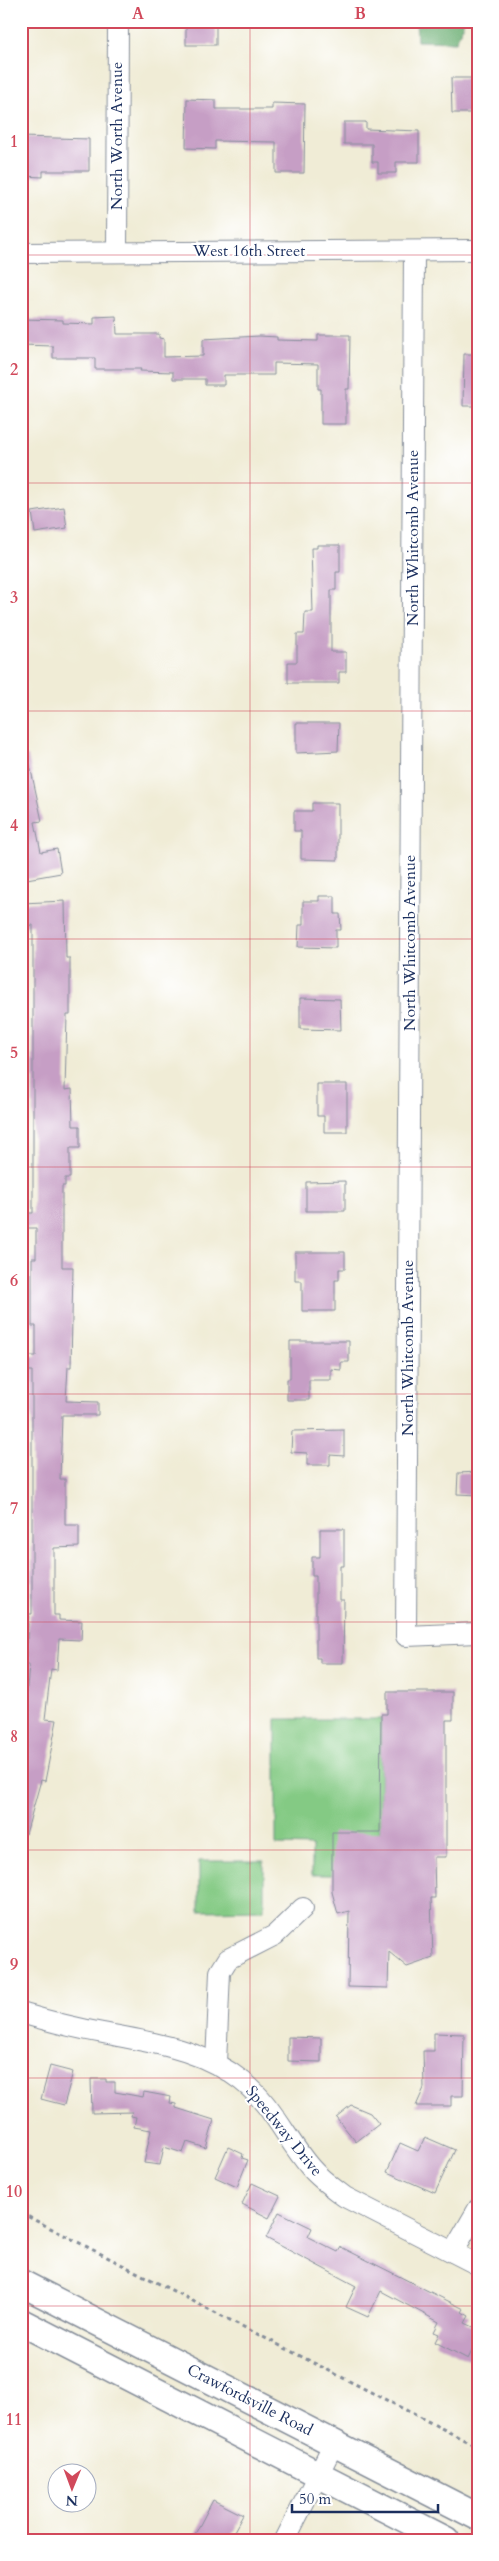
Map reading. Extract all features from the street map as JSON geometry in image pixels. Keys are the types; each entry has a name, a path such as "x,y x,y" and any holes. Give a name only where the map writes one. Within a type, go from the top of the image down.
{"main road":[{"name":"Crawfordsville Road","path":"21,2283 478,2518"},
{"path":"21,2322 446,2540"}],"street":[{"name":"North Worth Avenue","path":"117,252 118,21"},
{"name":"North Whitcomb Avenue","path":"414,250 406,1636 478,1633"},
{"name":"West 16th Street","path":"21,253 478,250"},
{"path":"216,2063 220,1972 228,1958 275,1935 304,1908"},
{"name":"Speedway Drive","path":"21,2013 74,2028 170,2046 194,2053 216,2063 242,2080 261,2098 306,2163 329,2185 345,2197 478,2265"},
{"path":"453,2252 478,2210"},
{"path":"285,2540 334,2443"}],"path":[{"path":"21,2213 478,2447"}],"green space":[{"path":"416,21 464,21 456,42 417,41"},
{"path":"276,1719 381,1719 380,1832 332,1875 312,1875 312,1846 276,1845"},
{"path":"199,1861 264,1861 264,1910 199,1911"}],"building":[{"path":"186,21 216,21 216,45 186,45"},
{"path":"451,78 478,78 478,113 452,113"},
{"path":"187,99 216,100 216,109 272,109 272,103 305,104 304,173 276,173 276,142 215,141 215,149 186,148"},
{"path":"344,122 366,122 366,129 419,131 419,162 396,162 396,173 378,173 378,162 372,162 372,144 344,144"},
{"path":"21,137 89,139 89,171 43,171 43,177 21,176"},
{"path":"116,316 117,334 159,334 159,338 164,339 164,357 203,356 203,339 260,336 277,337 277,340 318,341 318,335 350,335 349,389 346,389 346,424 321,424 321,389 318,389 318,364 274,363 274,375 224,375 224,385 205,385 205,379 173,379 173,372 140,371 141,369 95,369 95,358 53,358 53,346 21,345 21,319 63,320 63,323 94,324 94,317"},
{"path":"464,354 478,354 478,406 463,406"},
{"path":"64,507 67,528 35,533 32,512"},
{"path":"317,545 340,545 340,572 336,572 336,590 331,590 331,652 346,652 346,672 339,672 339,683 288,683 288,662 297,662 297,634 304,634 305,612 313,612 311,548 317,548"},
{"path":"296,723 339,723 338,751 296,753"},
{"path":"28,756 42,821 35,822 41,852 57,849 61,873 21,880 21,757"},
{"path":"312,803 338,803 338,860 301,859 301,831 294,831 294,811 312,811"},
{"path":"319,896 335,896 335,914 340,914 341,930 336,930 336,948 298,947 299,925 303,925 303,901 319,901"},
{"path":"65,901 66,958 70,958 70,1015 67,1015 65,1090 72,1089 73,1126 80,1126 80,1148 70,1148 70,1178 65,1178 65,1186 62,1186 62,1267 73,1267 71,1367 68,1367 66,1401 98,1402 98,1415 62,1415 60,1479 65,1479 65,1525 79,1525 79,1547 54,1548 54,1615 59,1615 59,1620 82,1621 81,1640 59,1639 57,1670 51,1669 45,1719 57,1720 45,1781 41,1780 26,1834 21,1833 21,1706 24,1706 26,1698 29,1665 25,1665 29,1614 32,1614 32,1371 29,1371 29,1356 36,1356 36,1326 32,1326 32,1258 36,1258 36,1228 25,1228 25,1213 33,1213 33,925 23,926 22,903"},
{"path":"300,998 340,999 341,1030 300,1029"},
{"path":"317,1084 347,1084 347,1132 324,1132 324,1116 317,1116"},
{"path":"345,1181 345,1211 306,1211 306,1182"},
{"path":"295,1252 345,1252 345,1269 339,1269 339,1280 335,1280 335,1311 302,1311 302,1281 295,1281"},
{"path":"290,1341 349,1341 349,1362 341,1362 341,1370 331,1369 331,1380 309,1380 309,1400 287,1400 287,1379 290,1379"},
{"path":"344,1430 344,1456 330,1455 330,1465 307,1465 307,1453 291,1452 292,1431"},
{"path":"478,1472 478,1495 457,1494 458,1473"},
{"path":"320,1529 344,1529 344,1566 340,1566 340,1600 344,1600 343,1663 320,1663 320,1658 316,1658 316,1576 312,1576 312,1557 320,1557"},
{"path":"387,1692 453,1692 453,1720 446,1720 446,1857 434,1857 435,1898 431,1898 433,1958 407,1967 389,1952 388,1988 348,1987 349,1911 338,1914 332,1892 332,1832 380,1832 381,1714 387,1714"},
{"path":"434,2033 464,2034 463,2096 451,2096 451,2106 416,2106 424,2088 423,2051 434,2051"},
{"path":"288,2037 321,2038 321,2062 288,2061"},
{"path":"50,2066 73,2072 64,2105 41,2099"},
{"path":"91,2079 106,2079 106,2082 115,2082 115,2092 143,2097 144,2092 171,2097 170,2103 176,2104 176,2108 214,2120 206,2148 187,2142 183,2153 164,2147 160,2165 144,2163 151,2130 134,2127 136,2117 131,2116 132,2112 92,2113"},
{"path":"351,2105 370,2113 379,2124 356,2142 336,2117"},
{"path":"425,2137 455,2150 435,2193 387,2172 400,2143 418,2151"},
{"path":"228,2147 243,2154 242,2158 248,2160 237,2187 215,2177"},
{"path":"252,2183 280,2196 269,2218 242,2204"},
{"path":"279,2212 312,2228 308,2237 338,2252 341,2247 464,2309 462,2312 469,2316 465,2323 478,2329 478,2339 468,2359 435,2342 439,2334 434,2332 439,2322 381,2291 368,2317 346,2307 356,2286 266,2238"},
{"path":"213,2500 243,2515 229,2540 192,2540"}]}
